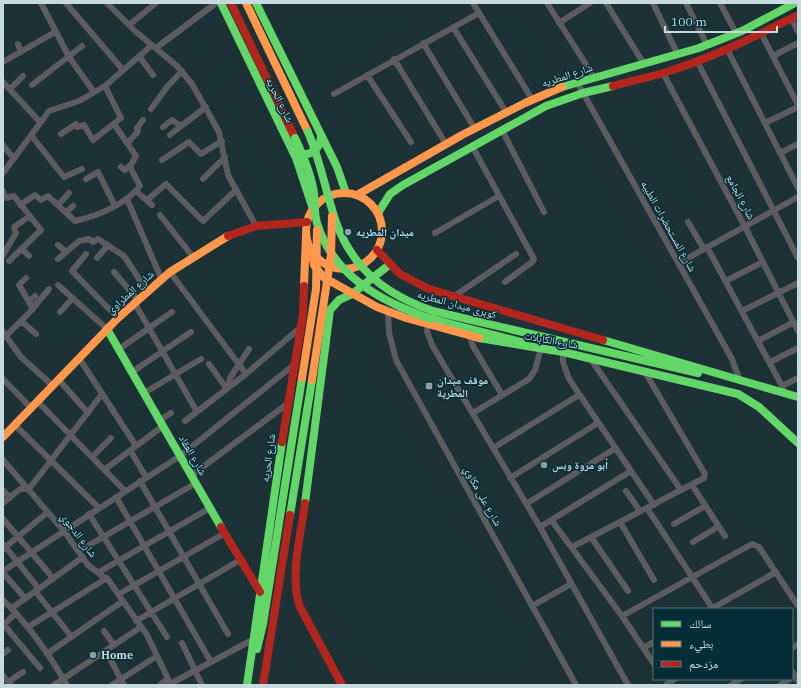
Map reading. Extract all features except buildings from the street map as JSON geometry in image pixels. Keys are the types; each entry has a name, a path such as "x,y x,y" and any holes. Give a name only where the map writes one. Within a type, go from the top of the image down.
{"main road":[{"name":"شارع الحريه","path":"221,3 292,149 313,209"},
{"name":"كوبرى ميدان المطريه","path":"231,3 307,163 315,202 317,223 332,256 357,282 387,302 431,318 507,337 532,347"},
{"name":"كوبرى ميدان المطريه","path":"246,3 315,148 323,170 331,206 342,236 365,272 379,284 431,318 687,371 724,376"},
{"name":"شارع الحريه","path":"256,3 337,167 346,193"},
{"name":"شارع المطريه","path":"358,195 446,144 532,99 577,82 678,55 707,45 736,33 796,3"},
{"name":"شارع المطريه","path":"378,213 390,194 403,185 546,106 583,93 663,73 697,61 728,49 794,17"},
{"path":"292,149 301,155 312,154 320,146 321,136"},
{"path":"396,172 396,180 403,185"},
{"path":"346,193 358,195 369,202 378,213 382,232 377,250 364,263 346,269 328,265 318,258 310,248 306,235 307,222 313,209 325,198 335,194 346,193"},
{"path":"264,685 331,255 331,206"},
{"name":"شارع المطراوي","path":"3,437 107,329 161,278 223,238 256,226 307,222"},
{"path":"248,685 263,624 316,289 317,223"},
{"name":"شارع الحريه","path":"248,685 287,404 304,314 306,235"},
{"name":"شارع الكابلات","path":"310,248 312,261 320,274 352,294 388,311 431,318 470,337 563,352 738,394 759,407 798,443"},
{"name":"شارع الكابلات","path":"377,250 389,265 416,284 453,297 740,381 784,389 798,397"},
{"path":"342,685 300,607 296,596 295,579 328,317 334,304 352,294 389,265"},
{"path":"304,314 311,307 318,307 324,309 328,317"},
{"name":"شارع العقاد","path":"107,329 260,592"}],"street":[{"path":"41,3 69,58 94,92"},
{"path":"66,3 123,70"},
{"path":"107,3 129,26 182,71 206,107 222,141 228,174 256,226"},
{"path":"129,26 156,3"},
{"path":"3,173 40,122 53,109 79,101 105,86 139,56 216,3"},
{"path":"473,3 532,99"},
{"path":"547,3 594,77"},
{"path":"559,23 590,3"},
{"path":"606,3 644,64"},
{"path":"653,3 678,55"},
{"path":"686,3 707,45"},
{"path":"720,3 736,33"},
{"path":"334,94 394,59 479,13"},
{"path":"794,17 798,32"},
{"path":"453,27 506,112"},
{"path":"3,62 55,32"},
{"path":"762,33 798,106 765,123"},
{"path":"423,43 475,129"},
{"path":"773,56 798,43"},
{"path":"18,44 22,52"},
{"path":"32,85 69,58 82,46"},
{"path":"728,49 798,188"},
{"path":"139,56 153,75"},
{"path":"394,59 446,144"},
{"path":"697,61 775,210 798,258"},
{"path":"151,109 167,87 182,71"},
{"name":"شارع الجامع","path":"663,73 745,226 798,331"},
{"path":"367,75 411,142"},
{"path":"10,89 23,76"},
{"path":"3,82 40,122"},
{"name":"شارع المستحضرات الطبيه","path":"577,82 732,359 740,381"},
{"path":"61,134 76,124 77,127 84,125 93,140 114,124 121,116 105,86"},
{"path":"170,134 206,107"},
{"path":"128,143 138,131 137,128 143,120"},
{"path":"163,127 172,120 181,126"},
{"path":"114,124 136,156 125,170 121,168"},
{"path":"502,130 544,212"},
{"path":"31,135 64,177 82,169"},
{"path":"162,160 189,142 201,154 222,141"},
{"path":"780,153 798,144"},
{"path":"3,145 14,159"},
{"path":"472,146 534,259 505,282"},
{"path":"203,178 225,157"},
{"path":"20,205 35,195 41,200 48,196 77,221 115,206 127,199 136,191 140,185 130,165"},
{"path":"86,179 98,172 115,206"},
{"path":"136,191 149,202 166,184 203,221 236,190"},
{"path":"3,191 4,200 14,196 41,230 9,261"},
{"path":"58,205 69,193"},
{"path":"435,233 499,196"},
{"path":"679,263 798,197"},
{"path":"127,199 161,278"},
{"path":"66,212 73,206"},
{"path":"160,215 193,257"},
{"path":"3,255 16,233 13,228 30,216"},
{"path":"688,222 726,281 784,389 798,378"},
{"path":"58,259 79,241 88,239 93,242 98,239 126,259 147,291"},
{"path":"58,245 66,252"},
{"path":"97,258 108,245"},
{"path":"22,249 29,256"},
{"path":"86,254 72,271 118,318"},
{"path":"453,297 516,254"},
{"path":"726,281 763,262"},
{"path":"114,272 136,300 197,412"},
{"path":"170,272 246,374"},
{"path":"26,278 19,285 33,308"},
{"path":"742,311 798,283"},
{"path":"58,285 107,329"},
{"path":"49,289 21,321 4,337 21,357 53,386"},
{"path":"29,302 35,296"},
{"path":"60,312 73,298"},
{"name":"شارع على مكاوي","path":"388,311 389,333 396,360 576,685"},
{"path":"119,349 172,312"},
{"path":"431,318 427,331 432,345 540,527 628,685"},
{"path":"21,321 36,334"},
{"path":"758,341 794,322"},
{"path":"185,421 246,374 301,327"},
{"path":"132,372 191,332"},
{"path":"470,337 473,346 502,395"},
{"path":"227,389 230,378 249,348"},
{"path":"473,414 529,379 533,374 541,348"},
{"path":"770,362 798,348"},
{"path":"563,352 564,370 579,395 654,505"},
{"path":"79,358 136,446"},
{"path":"590,358 681,490"},
{"path":"144,393 201,359"},
{"path":"209,364 227,389"},
{"path":"25,598 3,572 124,491 180,456 295,364"},
{"path":"572,548 640,511 702,480 705,474 645,372"},
{"path":"3,379 31,408"},
{"path":"59,380 88,413"},
{"path":"3,503 20,489 29,489 102,394"},
{"path":"493,448 579,395"},
{"path":"38,402 124,491"},
{"path":"79,551 155,506 194,479 287,404"},
{"path":"104,470 136,446 171,413"},
{"path":"510,478 598,423"},
{"path":"15,425 99,508"},
{"path":"92,457 111,438"},
{"path":"526,504 616,448"},
{"path":"130,450 146,477"},
{"name":"شارع الدجوي","path":"3,460 64,531 88,565 106,578 119,594 153,645 170,682"},
{"path":"540,527 631,471"},
{"path":"140,481 228,634"},
{"path":"692,485 726,536"},
{"path":"3,490 10,498"},
{"path":"626,492 640,511"},
{"path":"116,497 211,662"},
{"path":"674,524 706,506"},
{"path":"99,572 210,508"},
{"path":"647,508 712,608"},
{"path":"48,512 4,547 17,562 52,612 71,636"},
{"path":"89,514 167,637"},
{"path":"3,519 53,578"},
{"path":"552,521 622,616 653,663"},
{"path":"620,522 654,580"},
{"path":"693,542 719,526"},
{"path":"119,594 225,533"},
{"path":"592,537 628,591"},
{"path":"622,616 752,544 757,546 798,606"},
{"path":"12,608 83,557"},
{"path":"136,621 240,560"},
{"path":"715,608 776,572"},
{"path":"28,627 106,578"},
{"path":"532,606 572,584"},
{"path":"3,600 12,608 48,653 67,685"},
{"path":"48,653 123,601"},
{"path":"16,613 3,625 40,668"},
{"path":"54,685 141,627"},
{"path":"104,631 114,645"},
{"path":"160,685 195,670 254,639"},
{"path":"182,643 202,685"},
{"path":"643,648 653,643"},
{"path":"3,654 8,650"},
{"path":"106,651 122,682"},
{"path":"112,685 122,682 157,656"},
{"path":"6,680 23,672"}],"traffic: fast":[{"path":"221,3 296,158 313,209"},
{"path":"256,3 337,167 346,193"},
{"path":"562,87 699,48 742,31 795,3"},
{"path":"378,213 390,194 403,185 546,106 583,93 613,86"},
{"path":"308,132 313,143 337,225 353,256 374,279 387,289 416,305 433,311"},
{"path":"297,153 307,154 317,149 321,136"},
{"path":"295,138 311,178 317,223 324,242 335,258 347,272 378,295 431,319"},
{"path":"305,503 330,310 339,300 352,294 389,265"},
{"path":"433,311 698,373"},
{"path":"431,319 521,342"},
{"path":"107,329 221,527"},
{"path":"479,338 563,352 738,394 759,407 798,443"},
{"path":"603,340 798,397"},
{"path":"257,649 263,624 302,378"},
{"path":"290,515 312,380"},
{"path":"247,685 282,442"}],"traffic: slow":[{"path":"246,3 308,132"},
{"path":"357,195 462,135 525,103 562,87"},
{"path":"344,193 359,196 371,204 379,216 382,231 379,246 371,258 359,266 344,269 329,266 317,258 309,246 306,231 309,216 317,204 329,196 344,193"},
{"path":"312,380 331,255 332,216"},
{"path":"302,378 316,289 317,230"},
{"path":"304,286 306,235"},
{"path":"3,437 118,318 170,272 228,236"},
{"path":"311,248 314,265 323,277 377,307 406,318 479,338"}],"traffic: jam":[{"path":"231,3 295,138"},
{"path":"613,86 657,75 698,61 798,15"},
{"path":"228,236 256,226 307,222"},
{"path":"377,250 400,274 429,289 603,340"},
{"path":"282,442 303,314 304,286"},
{"path":"305,503 297,556 297,595 300,607 342,685"},
{"path":"263,685 290,515"},
{"path":"221,527 260,592"}],"place":[{"name":"ميدان المطريه","path":"348,232"},
{"name":"موقف ميدان المطرية","path":"429,386"},
{"name":"أبو مروة وبس","path":"544,465"},
{"name":"Home","path":"93,655"}]}
